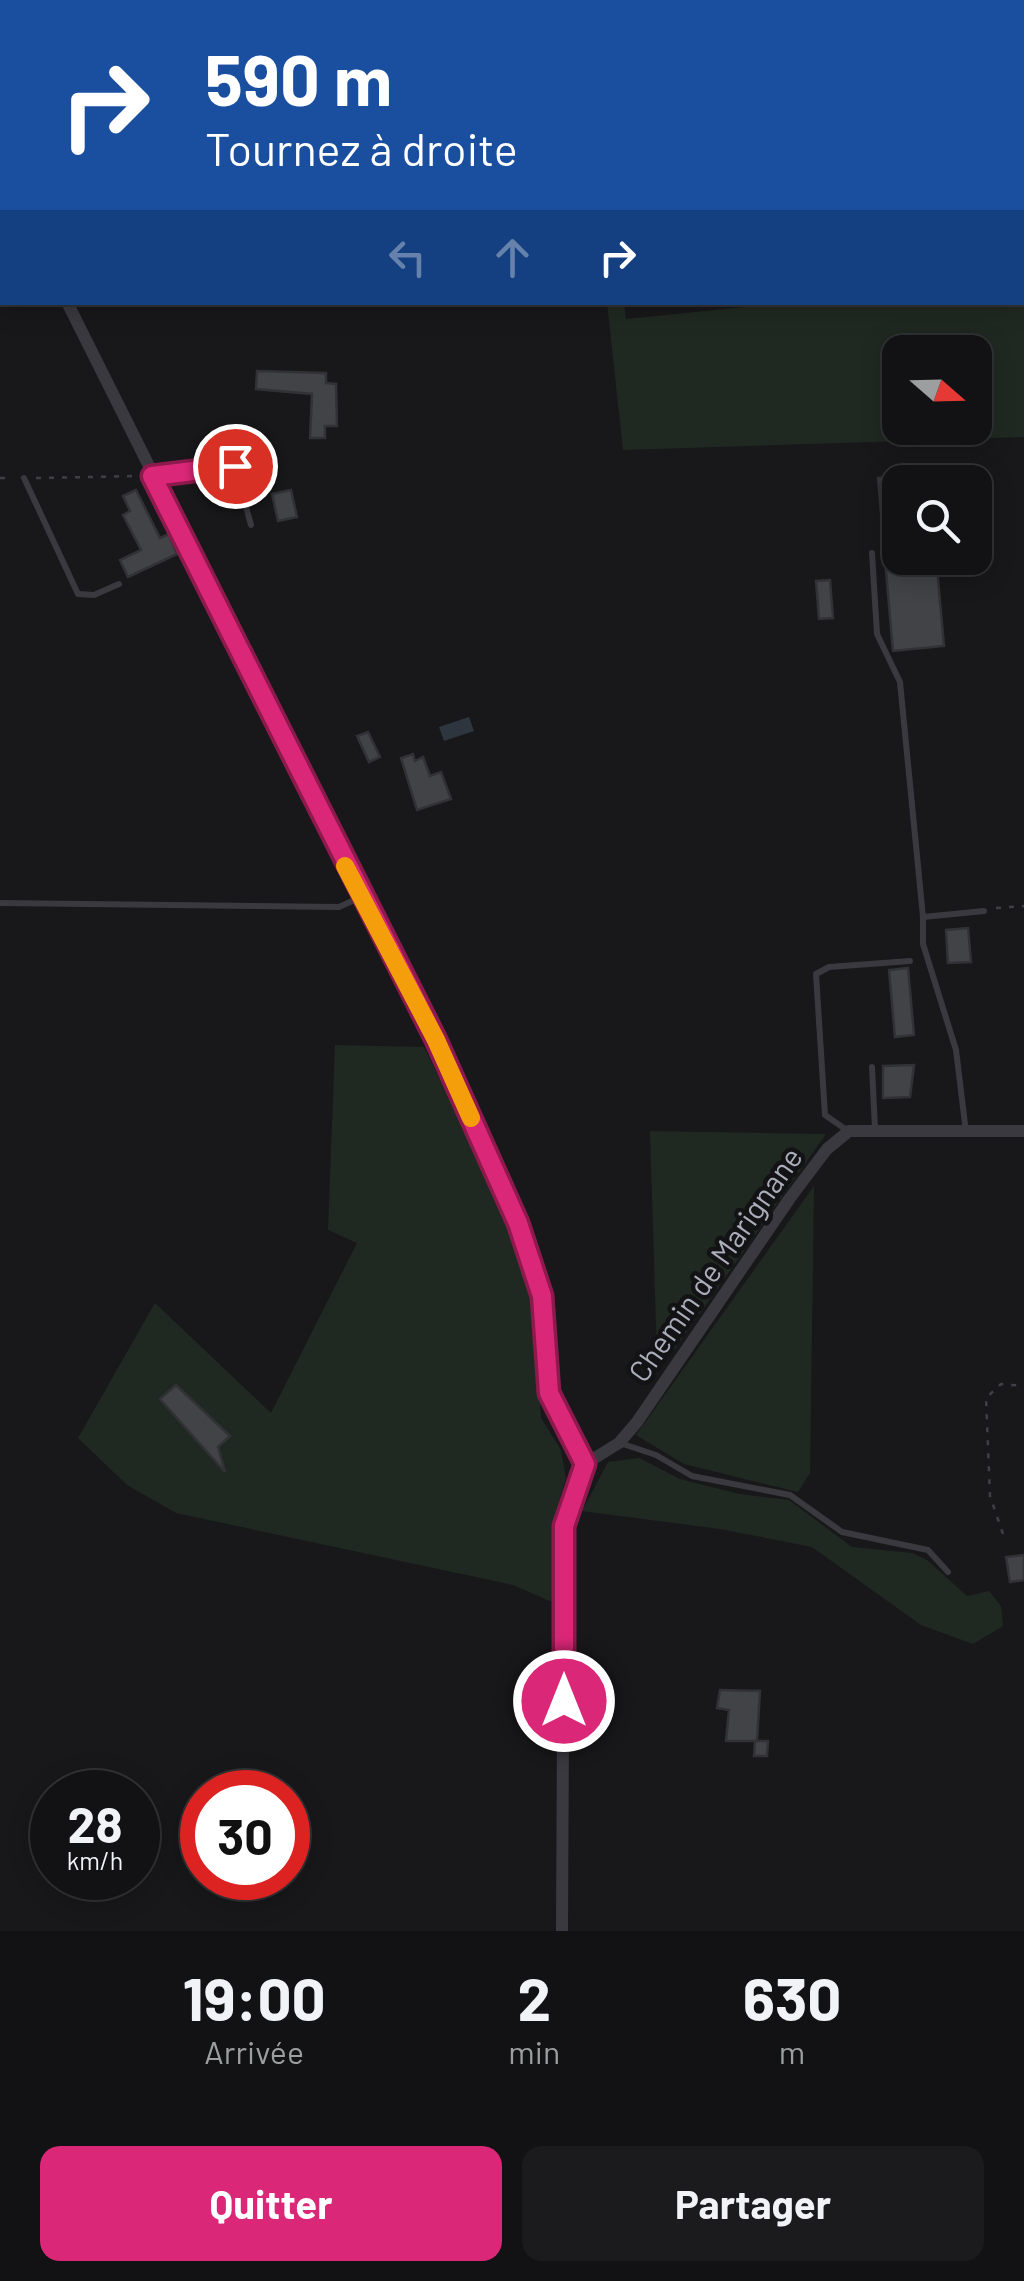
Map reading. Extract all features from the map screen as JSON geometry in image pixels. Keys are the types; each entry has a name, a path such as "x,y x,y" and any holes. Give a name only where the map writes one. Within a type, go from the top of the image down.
{"street":[{"path":"68,305 360,897 436,1040 532,1257 542,1296 549,1393 585,1464 564,1526 562,1931"},
{"path":"849,1131 1024,1132"},
{"name":"Chemin de Marignane","path":"585,1464 619,1443 790,1198 827,1150 849,1131"}],"lane":[{"path":"152,476 235,466 251,525"},
{"path":"24,478 78,594 94,596 119,584"},
{"path":"872,553 877,634 900,682 923,944 956,1050 966,1134"},
{"path":"0,903 339,906 360,897"},
{"path":"923,917 984,911"},
{"path":"849,1131 825,1115 816,974 829,967 910,961"},
{"path":"872,1067 874,1129"},
{"path":"619,1443 656,1456 692,1476 790,1495 842,1532 928,1550 948,1572"}],"path":[{"path":"0,478 152,476"},
{"path":"984,911 1024,906"},
{"path":"1003,1534 990,1496 986,1398 1001,1384 1024,1386"}],"shaded area":[{"path":"607,305 624,305 626,319 765,305 1024,305 1024,437 992,438 992,335 882,335 882,442 623,450"},
{"path":"469,717 474,731 444,741 439,727"},
{"path":"335,1045 424,1047 503,1209 534,1292 541,1418 561,1450 566,1478 555,1514 552,1602 513,1585 176,1513 127,1485 78,1438 155,1303 271,1413 357,1243 328,1230"},
{"path":"650,1131 826,1134 672,1353 657,1358"},
{"path":"814,1186 810,1473 798,1492 684,1464 636,1435"},
{"path":"639,1458 680,1479 739,1494 789,1500 852,1547 912,1553 927,1560 967,1596 989,1591 1001,1606 1003,1626 973,1644 921,1625 812,1547 720,1529 582,1511 608,1462"}],"building":[{"path":"257,371 326,373 326,383 336,384 337,426 325,426 325,438 310,438 312,394 256,389"},
{"path":"878,478 882,478 882,524"},
{"path":"136,490 160,538 169,534 177,554 128,577 120,560 141,550 123,515 130,511 123,496"},
{"path":"291,490 297,517 278,521 272,494"},
{"path":"886,575 938,575 944,646 893,651"},
{"path":"830,580 833,618 819,619 816,581"},
{"path":"368,732 380,757 369,762 357,736"},
{"path":"413,754 415,761 423,757 430,776 441,772 451,799 417,810 401,758"},
{"path":"968,928 971,962 948,963 946,930"},
{"path":"908,968 914,1035 895,1037 889,970"},
{"path":"914,1065 910,1097 883,1098 883,1066"},
{"path":"176,1385 230,1436 218,1447 225,1472 160,1399"},
{"path":"1024,1555 1024,1580 1010,1582 1006,1557"},
{"path":"720,1690 760,1691 757,1741 726,1741 729,1710 717,1708"},
{"path":"755,1741 768,1741 767,1756 754,1756"}],"slow traffic":[{"path":"345,866 436,1040 471,1118"}],"route":[{"path":"235,466 152,476 360,897 436,1040 532,1257 542,1296 549,1393 585,1464 564,1526 564,1701"}]}
